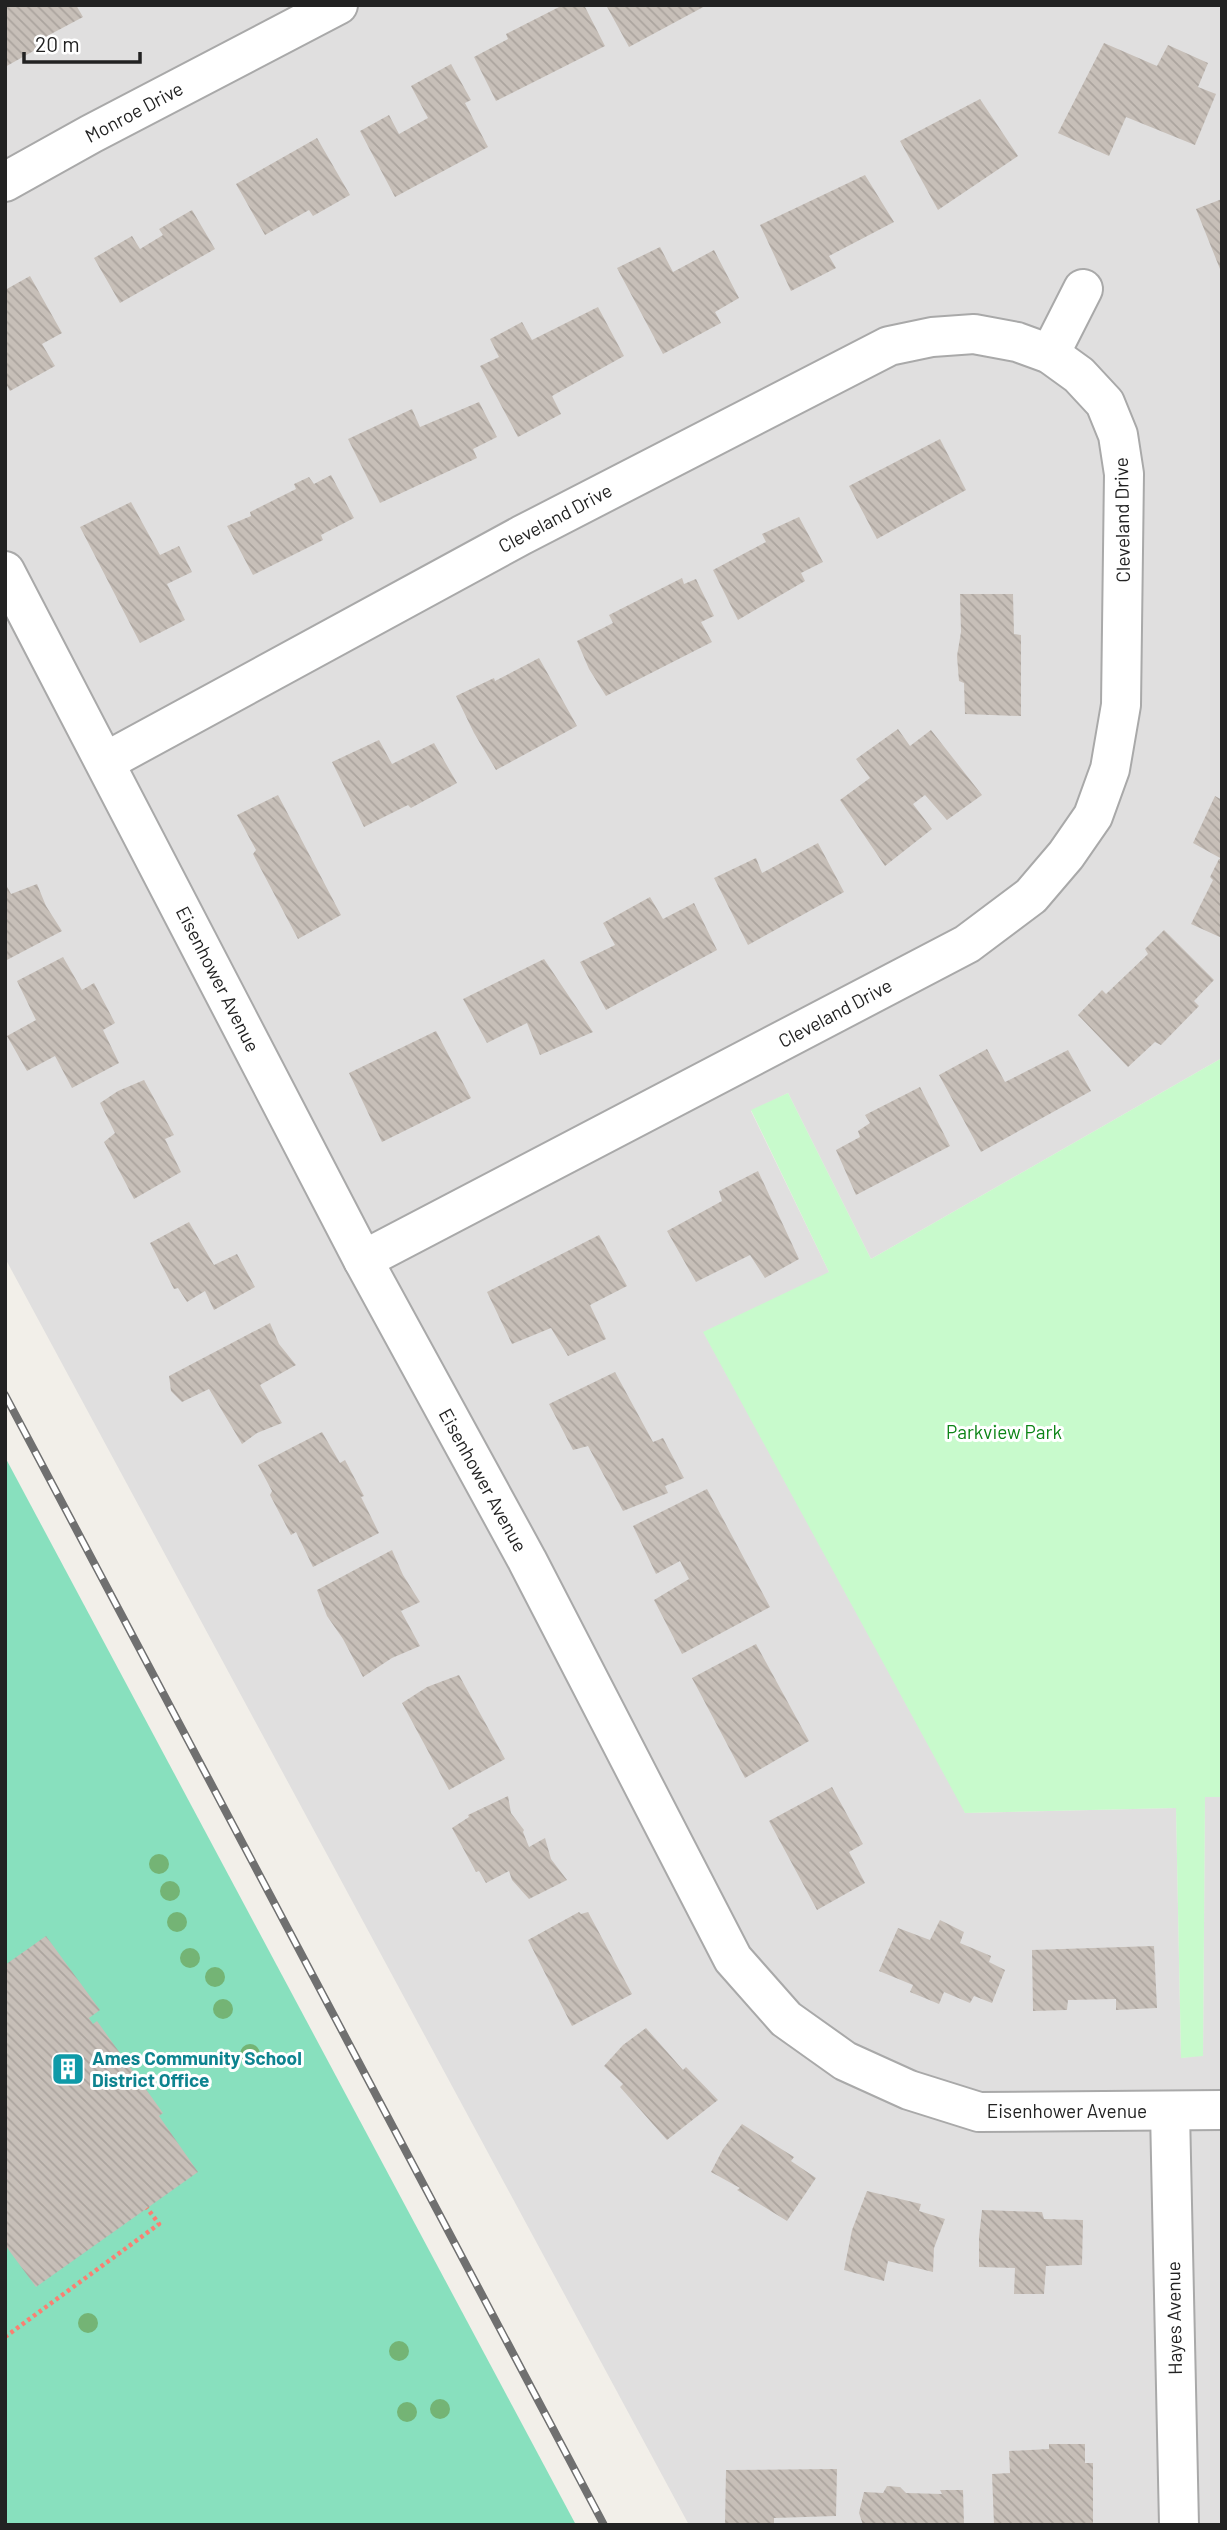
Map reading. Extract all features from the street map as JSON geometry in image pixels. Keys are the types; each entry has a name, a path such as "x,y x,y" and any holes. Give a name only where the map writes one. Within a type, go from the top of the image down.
{"street":[{"name":"Monroe Drive","path":"5,182 338,5"},
{"path":"1050,354 1083,289"},
{"name":"Cleveland Drive","path":"105,762 523,535 889,346 932,337 974,334 1017,342 1050,354 1079,375 1105,403 1118,435 1124,474 1121,705 1110,769 1093,817 1066,855 1031,896 967,944 363,1260"},
{"name":"Eisenhower Avenue","path":"5,571 363,1260 527,1560 733,1959 786,2019 845,2061 909,2090 979,2112 1222,2110"},
{"name":"Hayes Avenue","path":"1170,2112 1179,2525"}],"path":[{"path":"5,2337 159,2224 147,2208"}],"shaded area":[{"path":"5,5 1222,5 1222,1058 871,1259 788,1093 751,1111 829,1272 965,1813 1176,1808 1181,2058 1203,2055 1205,1797 1222,1797 1222,2525 689,2525 5,1258"}],"green space":[{"name":"Parkview Park","path":"1222,1058 1222,1797 1205,1797 1203,2056 1181,2058 1176,1808 965,1813 703,1332 829,1272 751,1110 788,1093 871,1259"},
{"path":"5,1457 576,2525 5,2525"}],"building":[{"path":"5,5 76,5 83,17 34,43 37,49 5,67"},
{"path":"563,5 584,5 605,46 496,101 474,57 508,39 506,34"},
{"path":"606,5 707,5 629,47"},
{"path":"1104,43 1157,66 1168,45 1208,63 1198,87 1216,94 1195,145 1126,117 1109,156 1058,133"},
{"path":"451,64 471,100 465,103 488,147 395,197 360,131 389,115 399,134 428,118 411,86"},
{"path":"980,99 1018,156 938,210 900,141"},
{"path":"317,138 350,195 313,216 309,210 265,235 236,184"},
{"path":"865,175 894,222 829,256 836,268 791,291 760,225"},
{"path":"1222,199 1222,274 1196,209"},
{"path":"192,210 215,249 120,303 94,258 132,236 140,249 163,235 159,229"},
{"path":"660,247 673,272 714,250 739,298 715,312 721,323 663,354 617,268"},
{"path":"30,276 62,333 42,344 55,366 10,391 5,382 5,290"},
{"path":"598,307 624,356 552,396 561,414 518,437 480,366 499,357 490,339 522,322 532,340"},
{"path":"479,402 497,437 473,449 477,458 380,503 348,439 412,409 420,427"},
{"path":"940,439 966,490 877,539 849,486"},
{"path":"331,475 354,518 321,535 323,540 253,575 227,526 251,516 250,512 296,489 294,484 309,477 314,484"},
{"path":"131,502 160,555 179,546 192,572 167,584 185,620 140,643 80,527"},
{"path":"799,517 823,562 801,573 805,581 738,620 713,570 766,542 762,534"},
{"path":"682,578 684,584 696,579 714,616 701,622 712,642 606,696 589,669 577,641 613,623 609,615"},
{"path":"960,594 1013,594 1014,634 1021,635 1021,716 965,714 964,683 959,681 957,656 961,632"},
{"path":"539,658 577,726 496,770 456,696 494,678 495,681"},
{"path":"898,729 910,746 931,730 982,795 947,820 925,795 913,804 932,829 885,866 840,800 870,778 856,759"},
{"path":"379,740 392,764 434,743 457,783 411,808 408,805 364,827 332,762"},
{"path":"278,795 341,915 298,939 253,854 256,850 237,815"},
{"path":"1215,796 1222,800 1222,859 1193,843"},
{"path":"818,843 844,892 748,945 714,878 756,858 762,873"},
{"path":"1219,859 1222,859 1222,938 1191,924 1213,880 1210,877"},
{"path":"5,883 11,894 37,884 46,906 62,931 5,961"},
{"path":"650,897 663,919 694,903 717,950 606,1010 580,962 615,945 603,923"},
{"path":"1164,930 1214,980 1194,1001 1199,1006 1161,1045 1155,1042 1128,1067 1078,1015 1102,990 1106,994 1148,954 1145,949"},
{"path":"63,957 82,990 94,983 115,1023 103,1030 119,1063 72,1088 55,1056 27,1071 7,1036 36,1020 17,981"},
{"path":"544,959 593,1032 540,1055 527,1023 487,1043 463,999"},
{"path":"436,1031 471,1098 382,1142 349,1073"},
{"path":"987,1049 1005,1082 1068,1050 1091,1091 981,1152 939,1075"},
{"path":"144,1080 174,1135 165,1139 181,1172 134,1199 104,1142 115,1133 100,1103 118,1091"},
{"path":"920,1087 950,1146 856,1195 836,1150 860,1137 858,1131 870,1123 865,1115"},
{"path":"758,1171 799,1259 765,1278 750,1255 696,1282 667,1231 722,1201 719,1191"},
{"path":"189,1222 214,1265 237,1254 255,1287 214,1310 205,1291 187,1302 178,1288 174,1289 150,1243"},
{"path":"599,1235 627,1286 590,1305 606,1339 568,1356 551,1328 512,1344 487,1292"},
{"path":"270,1323 279,1344 296,1365 260,1385 282,1423 257,1433 242,1444 209,1389 182,1402 171,1391 169,1376"},
{"path":"615,1372 653,1442 663,1438 684,1478 665,1486 668,1493 623,1511 588,1446 573,1450 549,1404"},
{"path":"322,1432 340,1463 345,1460 379,1533 313,1567 296,1532 291,1535 258,1465"},
{"path":"707,1489 770,1607 682,1654 654,1600 689,1579 680,1561 656,1574 633,1526"},
{"path":"392,1550 403,1575 420,1602 401,1611 420,1646 392,1658 363,1677 327,1616 317,1590"},
{"path":"756,1644 809,1741 745,1778 692,1678"},
{"path":"459,1675 505,1759 449,1790 402,1703 427,1687"},
{"path":"832,1787 863,1844 849,1852 865,1883 817,1910 769,1821"},
{"path":"508,1796 511,1813 524,1830 529,1847 545,1838 551,1859 567,1880 529,1899 512,1880 509,1871 486,1883 479,1871 476,1872 452,1828 469,1817 468,1815"},
{"path":"579,1912 588,1912 632,1994 572,2026 528,1940"},
{"path":"940,1920 964,1932 960,1943 991,1956 989,1962 1005,1970 992,2003 974,1996 970,2003 944,1992 939,2004 910,1992 913,1985 879,1971 898,1928 930,1940"},
{"name":"Ames Community School District Office","path":"46,1936 100,2010 89,2018 93,2024 97,2021 163,2113 159,2116 198,2172 36,2287 5,2245 5,1965"},
{"path":"1154,1946 1157,2008 1116,2010 1116,1999 1068,2000 1067,2010 1033,2011 1032,1950"},
{"path":"646,2028 683,2070 686,2067 718,2100 667,2140 620,2087 623,2084 604,2066 623,2045"},
{"path":"742,2124 794,2157 791,2161 816,2178 787,2221 737,2190 740,2188 711,2172 723,2149"},
{"path":"867,2191 921,2204 919,2211 945,2219 934,2248 933,2272 888,2261 884,2281 844,2270 852,2230"},
{"path":"982,2210 1042,2212 1044,2219 1083,2220 1082,2265 1046,2266 1044,2294 1014,2294 1015,2268 979,2267"},
{"path":"1049,2444 1085,2444 1085,2463 1093,2463 1093,2525 994,2525 992,2474 1010,2473 1009,2451 1049,2449"},
{"path":"837,2469 836,2516 774,2518 774,2525 725,2525 726,2470"},
{"path":"887,2486 900,2487 906,2493 942,2494 940,2490 963,2490 964,2525 863,2525 859,2513 864,2492 883,2493"}],"railway":[{"path":"5,1395 604,2525"}],"place":[{"name":"Ames Community School District Office","path":"68,2069"}]}
